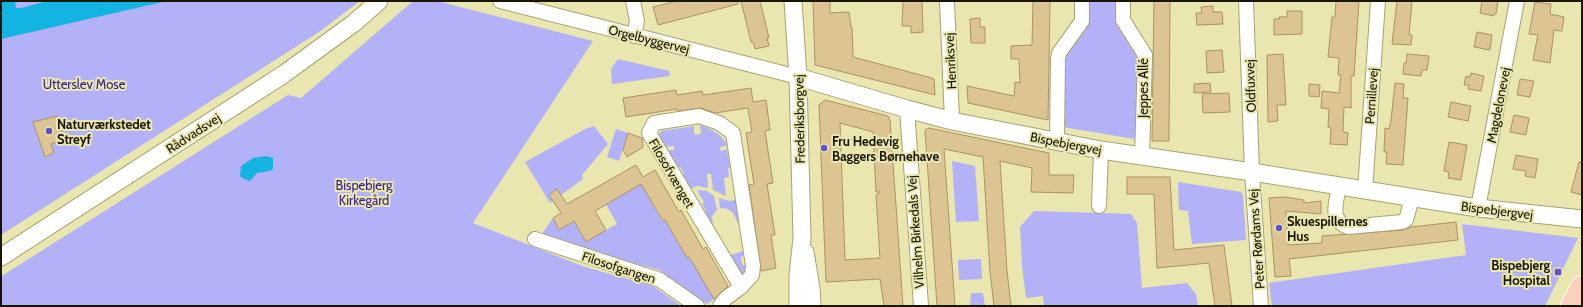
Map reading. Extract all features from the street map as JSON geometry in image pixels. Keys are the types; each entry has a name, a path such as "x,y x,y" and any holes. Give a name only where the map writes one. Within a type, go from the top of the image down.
{"main road":[{"path":"1572,306 1582,287"}],"street":[{"name":"Rådvadsvej","path":"1,257 284,74 354,23 379,1"},
{"name":"Orgelbyggervej","path":"500,1 798,77"},
{"path":"633,1 637,21 634,36"},
{"name":"Frederiksborgvej","path":"794,1 798,77 802,238 798,275 798,306"},
{"name":"Henriksvej","path":"947,1 952,121"},
{"path":"1056,141 1059,53 1082,21 1082,1"},
{"name":"Jeppes Allé","path":"1123,1 1123,20 1145,55 1142,157"},
{"name":"Oldfuxvej","path":"1246,1 1252,172"},
{"name":"Pernillevej","path":"1365,191 1378,1"},
{"name":"Magdelonevej","path":"1478,208 1517,1"},
{"name":"Bispebjergvej","path":"798,77 952,121 1101,150 1252,172 1478,208 1582,219"},
{"name":"Vilhelm Birkedals Vej","path":"906,109 921,306"},
{"name":"Filosofvænget","path":"720,306 725,299 741,287 752,275 753,266 733,133 720,123 699,116 654,123 649,133 656,147 741,287"},
{"path":"1099,206 1101,150"},
{"name":"Peter Rørdams Vej","path":"1252,172 1261,306"},
{"path":"1339,187 1335,213 1336,219 1341,225 1348,227 1402,222 1406,220 1412,198"},
{"name":"Frederiksborgvej","path":"802,238 808,263 812,306"},
{"name":"Filosofgangen","path":"534,239 660,280 697,306"}],"green space":[{"name":"Utterslev Mose","path":"1,1 360,1 319,32 1,235"},
{"name":"Bispebjerg Kirkegård","path":"413,1 437,1 593,41 473,223 585,267 653,286 681,306 1,306 1,277 288,95 301,98"},
{"path":"1089,1 1117,1 1117,22 1139,61 1135,139 1063,127 1063,59 1088,26"},
{"path":"618,59 669,71 670,76 612,84 611,69"},
{"path":"700,125 719,135 727,145 719,148 721,151 727,149 730,168 728,168 729,177 724,178 726,196 713,190 711,174 707,174 708,188 697,186 689,189 681,176 684,174 680,167 678,168 667,150 674,150 674,146 666,147 659,135 661,131 694,126 694,134 698,135 701,133"},
{"path":"594,126 608,144 582,175 583,179 550,203 525,162 585,129"},
{"path":"616,129 628,133 619,161 607,157"},
{"path":"952,161 975,166 979,221 956,222"},
{"path":"1178,182 1241,192 1243,196 1246,240 1192,244 1188,211 1179,210"},
{"path":"641,184 662,221 665,220 687,258 690,257 714,299 707,304 659,270 607,256 542,234 553,218 559,230 574,221 586,241 617,224 606,204"},
{"path":"697,190 707,191 714,196 717,210 712,216 713,226 711,226 703,213 706,211 702,204 704,202"},
{"path":"719,198 729,201 736,200 740,222 737,222 731,211 720,208"},
{"path":"1034,211 1131,214 1137,223 1142,288 1187,283 1196,294 1198,306 1044,306 1043,296 1026,298 1022,266 1020,227"},
{"path":"1462,224 1578,238 1545,306 1272,306 1269,283 1466,255"},
{"path":"743,251 743,256 741,256 742,265 745,265 747,272 742,276 735,268 737,266 734,260 731,261 728,256"},
{"path":"981,259 982,279 959,280 958,260"},
{"path":"971,293 983,293 985,306 970,306"}],"shaded area":[{"path":"1,1 15,1 16,8 21,8 47,1 167,1 1,39"},
{"path":"266,156 273,158 273,169 270,171 257,173 250,181 240,176 241,166 253,158"}],"building":[{"path":"677,1 738,1 738,4 658,25 653,7"},
{"path":"741,1 760,1 769,38 767,38 769,46 755,49 753,42 751,42"},
{"path":"813,1 830,1 830,13 849,12 852,27 853,57 934,79 935,95 815,65"},
{"path":"903,1 922,1 923,32 911,33 911,26 902,26"},
{"path":"1033,1 1050,1 1048,120 968,103 967,86 1014,96 1015,82 1020,83 1019,59 1011,59 1011,46 1032,45"},
{"path":"1154,1 1170,1 1169,141 1152,141"},
{"path":"1336,1 1359,1 1354,76 1351,76 1351,108 1344,107 1343,130 1344,132 1348,133 1347,145 1330,144 1331,128 1328,127 1329,109 1321,108 1322,91 1339,93 1341,75 1338,75 1339,58 1328,57 1332,17 1335,17"},
{"path":"1397,1 1412,1 1409,35 1412,35 1411,45 1392,44"},
{"path":"1482,1 1498,1 1496,14 1494,13 1494,16 1480,13"},
{"path":"1535,2 1551,4 1550,14 1564,17 1562,31 1554,30 1550,63 1533,60 1538,35 1529,34"},
{"path":"1213,6 1213,12 1222,12 1223,24 1197,25 1196,13 1202,13 1201,7"},
{"path":"1287,11 1302,11 1302,34 1274,35 1274,19 1279,19 1279,17 1287,17"},
{"path":"980,18 980,27 985,27 985,43 971,43 970,19"},
{"path":"1477,32 1492,35 1490,50 1474,47"},
{"path":"1222,50 1224,72 1207,73 1206,51"},
{"path":"1283,54 1286,105 1277,105 1278,121 1268,122 1267,55"},
{"path":"1407,54 1429,56 1427,70 1422,70 1421,76 1403,74"},
{"path":"1471,73 1484,76 1481,91 1468,89 1469,85 1464,85 1466,76 1470,77"},
{"path":"1520,79 1534,81 1530,97 1517,95"},
{"path":"1210,83 1211,92 1194,93 1194,84"},
{"path":"1395,83 1404,84 1403,98 1408,98 1403,165 1386,164 1387,152 1384,152 1385,128 1389,129"},
{"path":"1309,84 1320,85 1319,97 1309,96"},
{"path":"751,88 753,102 766,100 770,130 765,131 773,183 767,184 775,235 771,235 776,268 761,271 749,185 754,184 746,133 752,132 748,108 715,113 701,108 678,111 677,109 626,117 623,98 676,90 677,95 702,91 703,95"},
{"path":"1229,93 1230,112 1203,113 1202,94"},
{"path":"825,100 888,116 890,120 903,306 884,306 880,279 826,282 819,105","holes":["840,123 873,132 876,192 880,192 876,195 880,258 845,260"]},
{"path":"1451,102 1471,106 1468,121 1448,117"},
{"path":"1514,115 1529,118 1526,135 1510,132"},
{"name":"Naturværkstedet Streyf","path":"57,116 64,140 51,144 54,153 45,157 33,122"},
{"path":"929,128 1049,153 1049,175 1074,175 1073,193 1031,192 1032,168 1000,161 1007,271 1011,306 994,306 990,272 983,157 944,149 955,306 937,306 925,130"},
{"path":"628,133 642,138 643,147 627,157 623,150"},
{"path":"1449,142 1467,145 1461,180 1448,178 1449,172 1444,171"},
{"path":"1516,155 1538,159 1535,178 1525,176 1526,171 1513,169"},
{"path":"1579,162 1582,162 1582,195 1571,192"},
{"path":"636,165 643,177 655,170 679,212 681,210 703,249 706,247 728,286 714,299 689,257 687,258 665,220 663,221 641,184 595,211 606,230 586,242 574,221 559,230 553,218 561,213 549,195 557,189 567,204"},
{"path":"1127,177 1170,177 1174,250 1224,245 1232,306 1215,306 1209,263 1157,268 1154,194 1127,194"},
{"path":"1285,197 1304,200 1304,203 1321,201 1321,214 1286,211 1288,245 1322,243 1322,236 1403,230 1411,227 1456,222 1458,240 1289,259 1291,276 1275,277 1269,198"}],"place":[{"name":"Naturværkstedet Streyf","path":"49,131"},
{"name":"Fru Hedevig Baggers Børnehave","path":"824,148"},
{"name":"Skuespillernes Hus","path":"1279,228"},
{"name":"Bispebjerg Hospital","path":"1558,272"}]}
